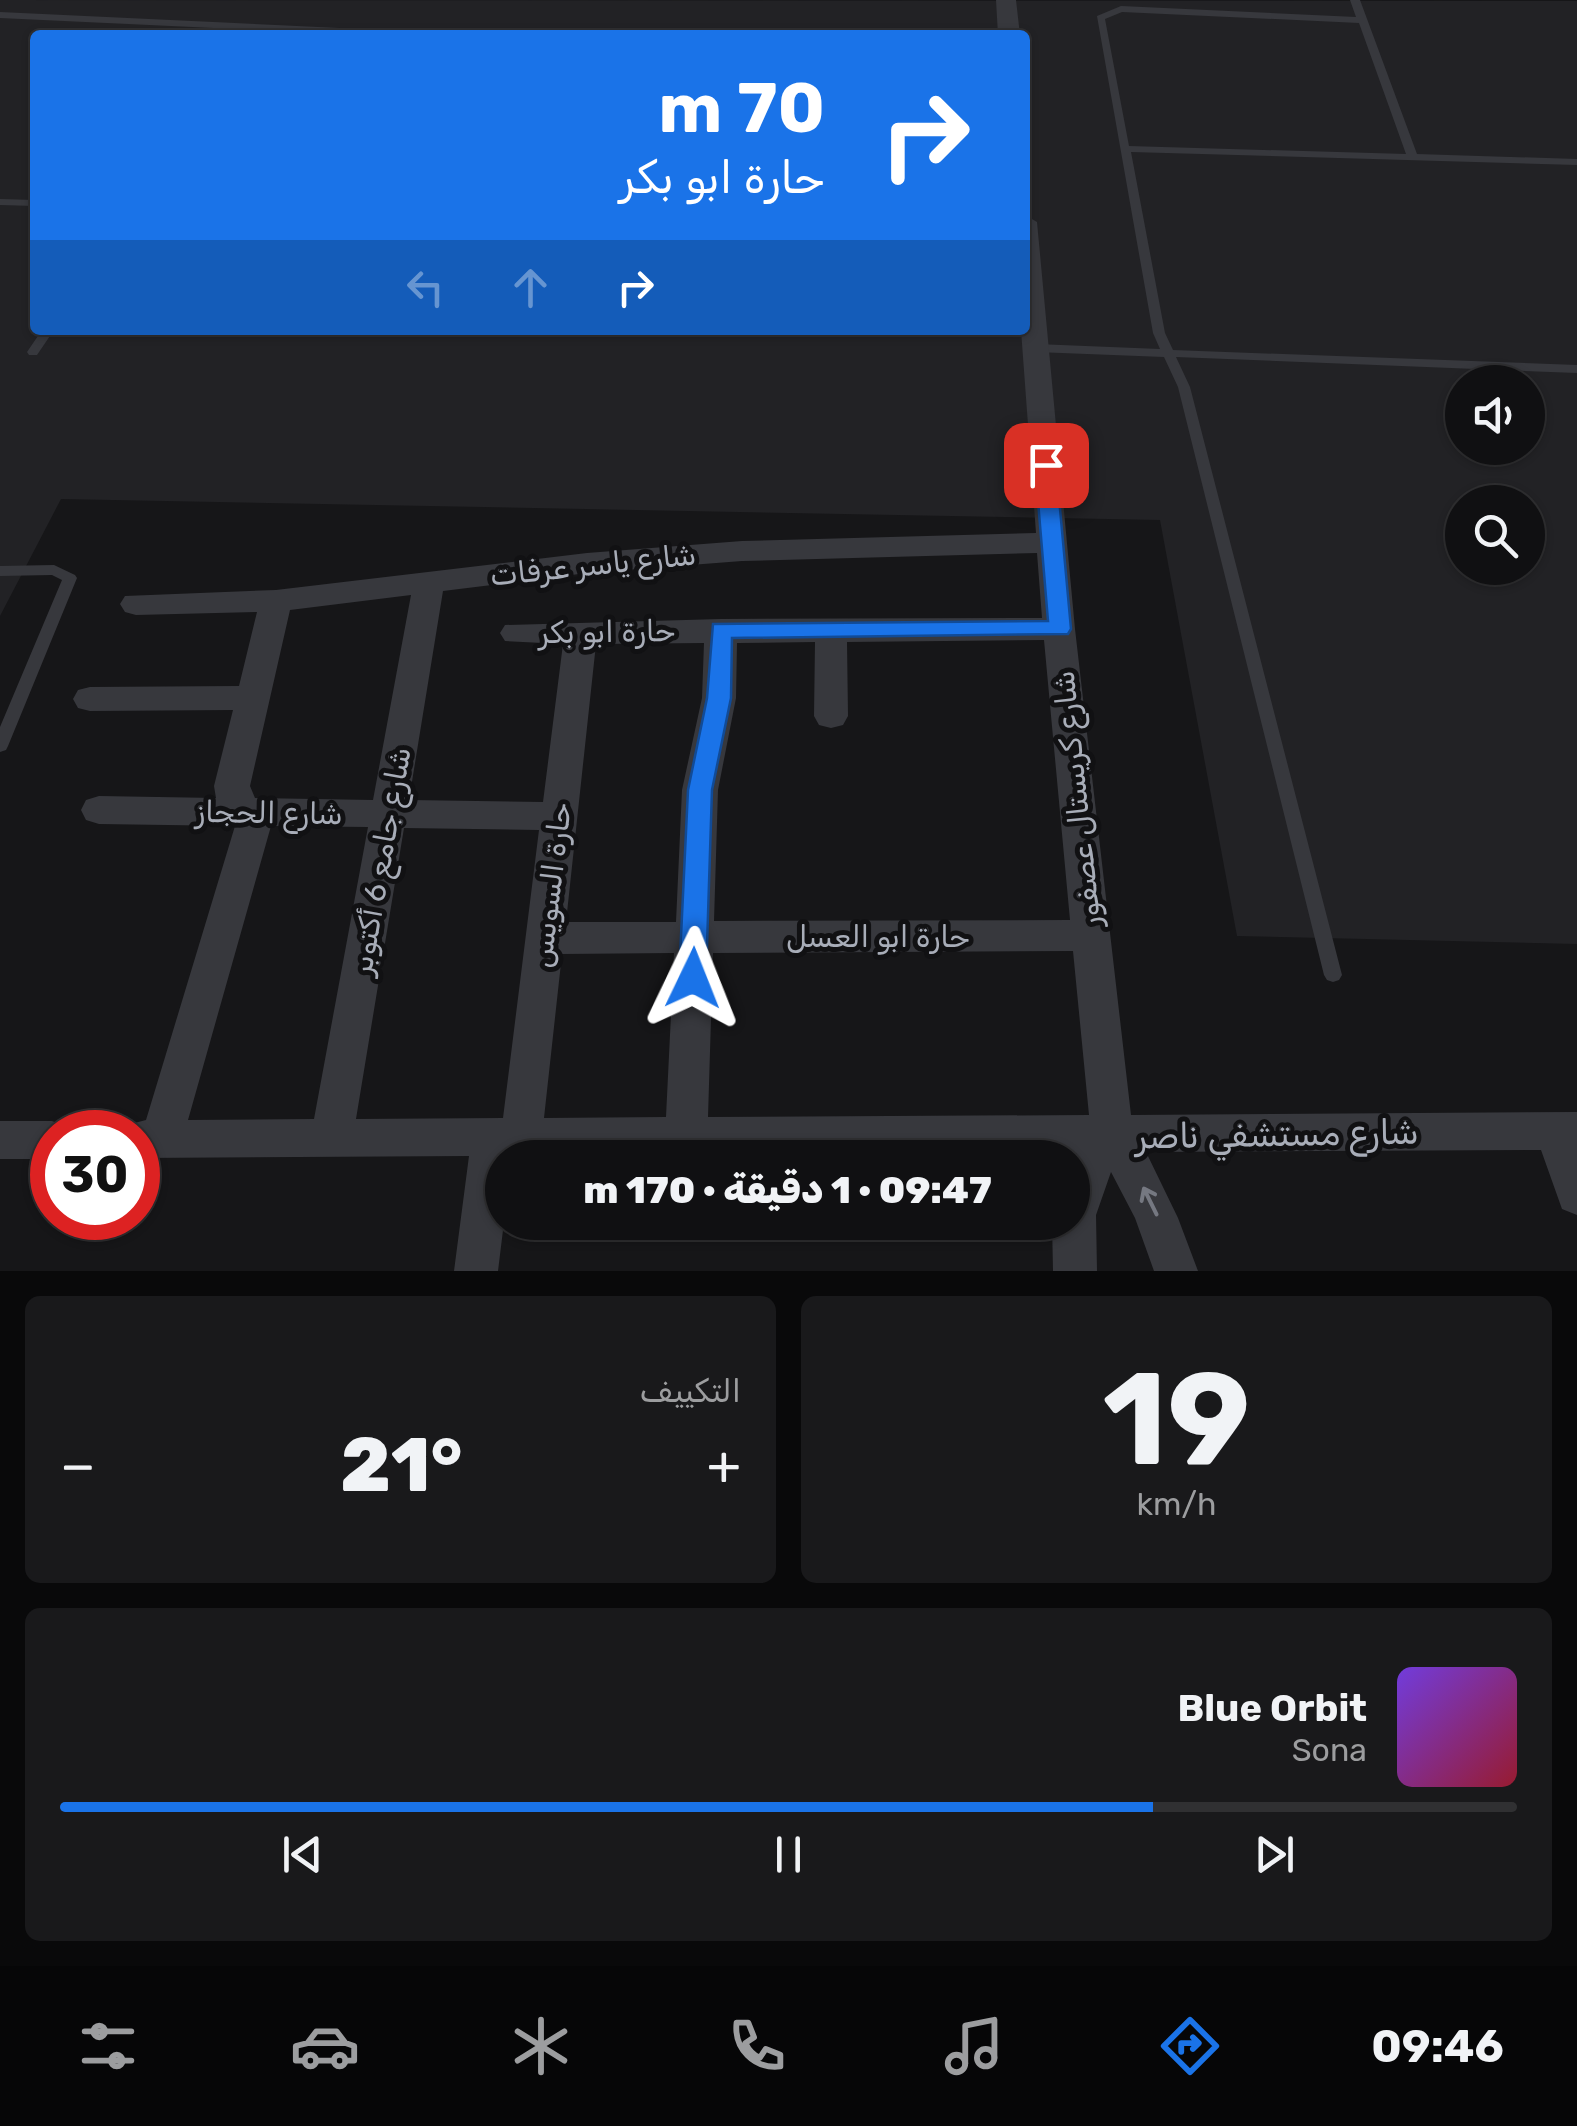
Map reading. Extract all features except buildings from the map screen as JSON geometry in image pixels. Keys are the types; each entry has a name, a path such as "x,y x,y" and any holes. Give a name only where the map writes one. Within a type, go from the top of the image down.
{"street":[{"path":"1006,0 1009,30"},
{"name":"شارع كريستال عصفور","path":"1030,279 1060,629 1112,1136 1162,1225 1176,1271"},
{"name":"شارع ياسر عرفات","path":"136,604 276,601 587,563 742,551 1052,543"},
{"name":"شارع جامع 6 أكتوبر","path":"332,1138 429,583"},
{"path":"159,1110 252,832 250,813 235,802 232,786 276,601"},
{"path":"831,629 831,716"},
{"name":"حارة ابو بكر","path":"516,633 1060,629"},
{"path":"686,1137 700,790 719,698 721,630"},
{"name":"حارة السويس","path":"476,1271 507,1138 544,938 582,632"},
{"path":"90,700 254,698"},
{"name":"شارع الحجاز","path":"98,810 559,816"},
{"name":"حارة ابو العسل","path":"544,938 1092,936"},
{"path":"1567,1131 1577,1195"},
{"name":"شارع مستشفي ناصر","path":"160,1139 1567,1131"},
{"path":"1075,1271 1073,1214 1087,1170 1112,1136"},
{"path":"0,1140 30,1140"}],"lane":[{"path":"1355,0 1413,158"},
{"path":"1333,975 1184,387 1157,323 1100,21 1106,13 1121,9 1362,20"},
{"path":"0,15 319,30"},
{"path":"1124,150 1577,162"},
{"path":"0,202 30,203"},
{"path":"33,352 45,335"},
{"path":"1036,348 1577,368"},
{"path":"0,571 61,571 70,583 0,746"}],"shaded area":[{"path":"0,0 1577,1 1577,944 1237,936 1160,520 61,499 0,616"}],"route":[{"path":"693,978 700,790 719,698 721,630 1060,629 1046,465"}]}
